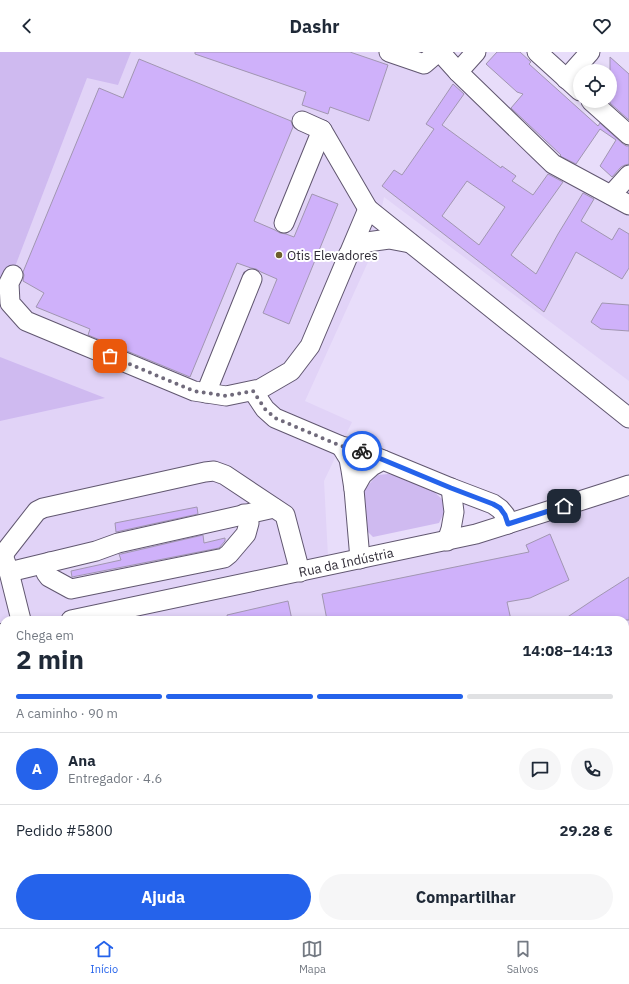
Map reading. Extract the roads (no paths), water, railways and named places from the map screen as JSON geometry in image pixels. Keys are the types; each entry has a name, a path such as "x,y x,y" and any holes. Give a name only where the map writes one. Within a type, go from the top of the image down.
{"street":[{"path":"389,52 424,64 439,52 553,164 629,205"},
{"path":"458,72 476,52"},
{"path":"537,52 573,85"},
{"path":"566,79 590,52"},
{"path":"599,108 629,135"},
{"path":"302,121 322,130 368,209 629,418"},
{"path":"284,223 322,130"},
{"path":"611,195 629,175"},
{"path":"13,275 9,283 10,303 26,320 194,391 226,396 253,391 260,389 291,371 310,346 368,209"},
{"path":"348,255 367,242 389,239 412,244"},
{"path":"206,393 252,279"},
{"path":"253,391 265,409 275,418 341,446 356,448 493,504 500,508 505,515 508,524"},
{"path":"341,446 349,459 352,470 360,559"},
{"path":"354,489 362,475 372,466 384,460"},
{"path":"20,616 4,558 5,552 37,511 43,508 214,470 225,475 285,515 300,572"},
{"name":"Rua da Indústria","path":"90,616 476,534 592,497 625,484"},
{"path":"447,541 454,512 451,488"},
{"path":"9,572 96,551 118,543 274,508"},
{"path":"50,562 46,569 46,573 49,577 71,589 224,558 246,534 249,523 244,514"}],"place":[{"name":"Otis Elevadores","path":"279,255"}]}
